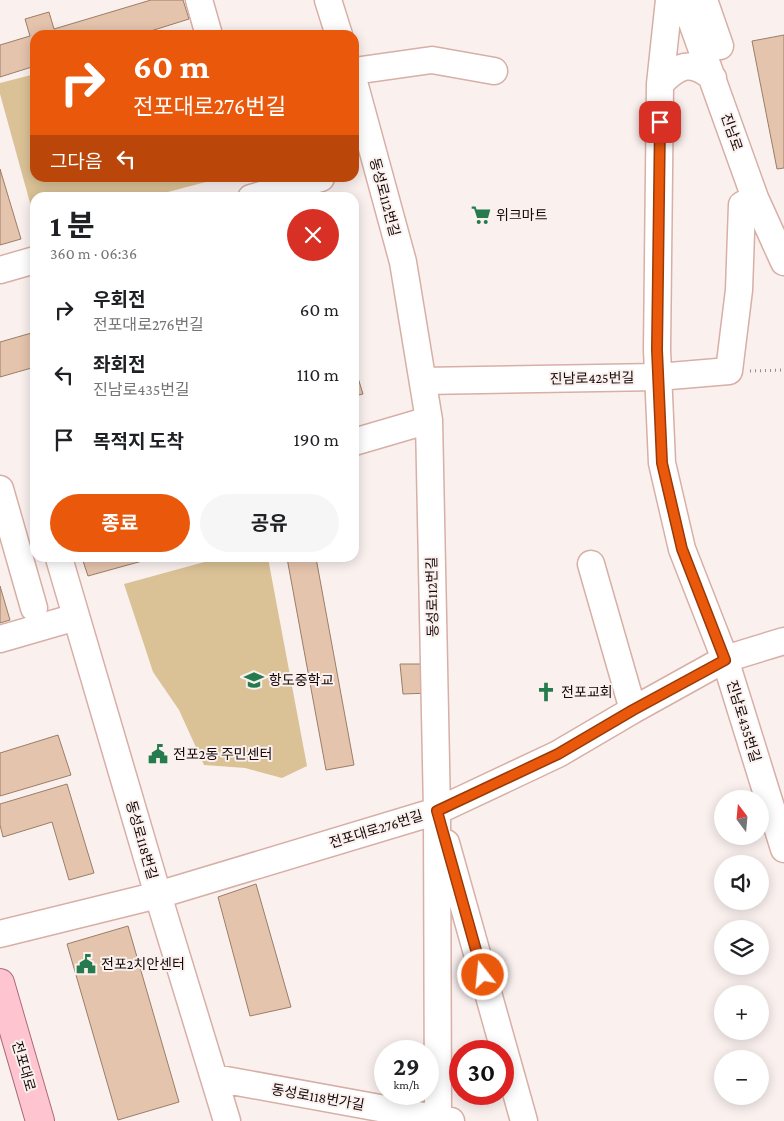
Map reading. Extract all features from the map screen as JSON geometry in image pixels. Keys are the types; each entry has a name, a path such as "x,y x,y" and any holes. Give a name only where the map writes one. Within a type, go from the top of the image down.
{"main road":[{"name":"전포대로","path":"0,983 40,1121"},
{"path":"0,1029 5,1048 3,1059 0,1059"}],"street":[{"path":"198,0 207,30"},
{"path":"328,0 337,30"},
{"name":"진남로435번길","path":"669,0 660,84 657,350 662,463 682,549 725,660 784,850"},
{"name":"진남로","path":"684,0 755,198 784,262"},
{"name":"진남로","path":"704,0 784,234"},
{"path":"359,70 432,60 494,71"},
{"path":"660,84 671,72 684,66 702,68 713,78"},
{"name":"동성로112번길","path":"359,124 364,165 402,262 429,420 442,1120"},
{"path":"253,190 298,182"},
{"path":"729,372 739,290 742,205 755,198"},
{"path":"0,270 30,261"},
{"name":"진남로425번길","path":"423,381 658,377 729,372"},
{"path":"359,441 429,420"},
{"path":"0,490 34,608"},
{"name":"동성로118번길","path":"60,562 227,1121"},
{"path":"591,564 633,710"},
{"path":"0,639 76,617"},
{"name":"전포대로276번길","path":"0,934 158,895 437,811 558,754 633,710 725,660 784,641"},
{"path":"437,811 524,1121"},
{"name":"동성로118번가길","path":"215,1078 442,1120"}],"path":[{"path":"729,372 784,370"}],"shaded area":[{"path":"30,75 30,182 206,182 168,192 30,192 30,203 0,94 0,83"},
{"path":"204,562 269,562 307,766 282,778 245,768 204,765 179,710 153,672 124,584"}],"building":[{"path":"151,0 183,0 189,19 154,30 30,30 30,36 25,19 49,12 54,29"},
{"path":"784,35 784,168 777,169 752,41"},
{"path":"30,36 30,68 0,77 0,45"},
{"path":"0,169 21,239 0,245"},
{"path":"30,333 30,368 0,377 0,342"},
{"path":"359,381 363,394 359,395"},
{"path":"83,562 139,562 88,576"},
{"path":"288,562 317,562 354,765 326,770"},
{"path":"0,586 10,620 0,623"},
{"path":"400,664 429,664 431,693 403,694"},
{"path":"58,735 71,775 0,796 0,753"},
{"path":"67,784 94,873 69,880 52,822 3,837 0,825 0,804"},
{"path":"256,884 291,1007 250,1016 218,897"},
{"path":"128,926 179,1102 118,1120 67,944"}],"place":[{"name":"위크마트","path":"481,215"},
{"name":"항도중학교","path":"254,680"},
{"name":"전포교회","path":"546,692"},
{"name":"전포2동 주민센터","path":"158,754"},
{"name":"전포2치안센터","path":"86,964"}],"route":[{"path":"483,975 437,811 558,754 633,710 725,660 682,549 662,463 657,350 660,122"}]}
